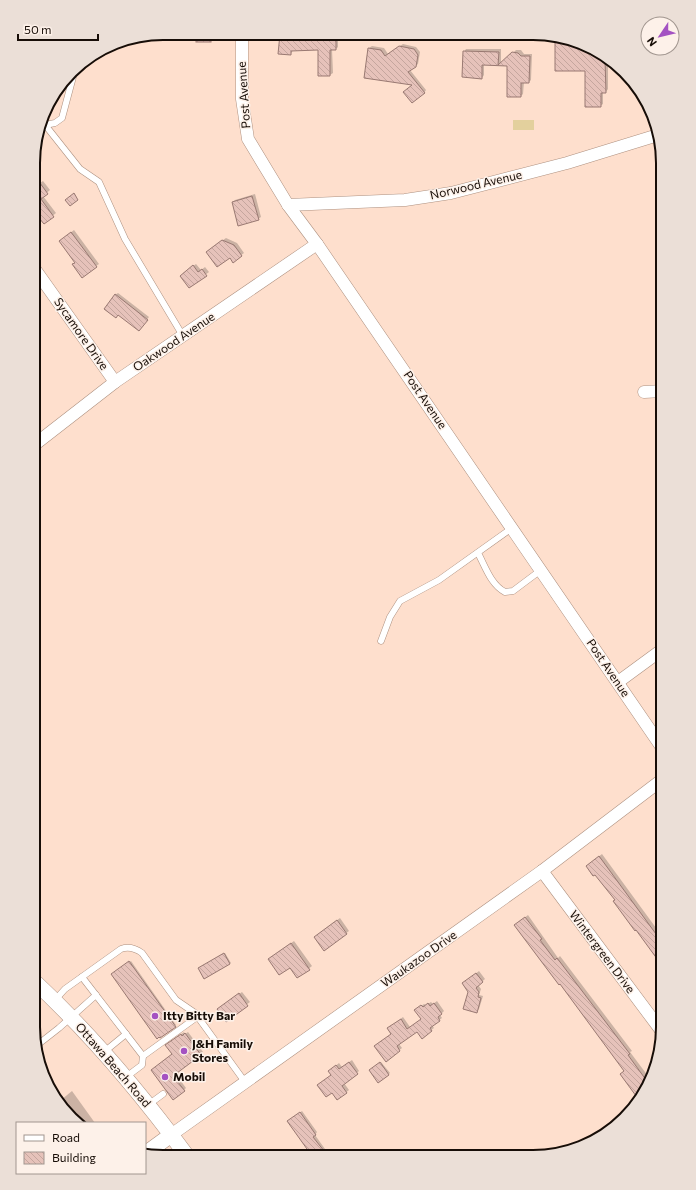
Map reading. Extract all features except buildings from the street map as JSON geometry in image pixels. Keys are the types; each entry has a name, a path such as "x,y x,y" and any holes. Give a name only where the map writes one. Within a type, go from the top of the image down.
{"street":[{"name":"Post Avenue","path":"242,40 242,99 248,140 288,205 317,244 656,739"},
{"name":"Norwood Avenue","path":"288,205 405,200 451,193 567,163 653,137"},
{"name":"Oakwood Avenue","path":"40,440 115,382 317,244"},
{"name":"Sycamore Drive","path":"40,276 115,382"},
{"path":"644,392 656,391"},
{"path":"618,682 656,654"},
{"name":"Waukazoo Drive","path":"171,1135 542,871 656,784"},
{"name":"Wintergreen Drive","path":"542,871 656,1023"},
{"name":"Ottawa Beach Road","path":"40,986 72,1017 126,1077 182,1150"},
{"path":"151,1149 171,1135"}],"lane":[{"path":"47,123 55,123 62,118 72,81"},
{"path":"46,127 80,169 99,182 125,239 183,336"},
{"path":"381,640 390,617 400,602 439,580 512,528"},
{"path":"478,553 492,580 499,589 505,592 513,591 541,570"},
{"path":"55,1000 65,989 121,949 126,947 136,949 142,953 176,1000 190,1009 197,1017 246,1082"},
{"path":"82,977 143,1056 142,1065 126,1077"},
{"path":"41,1042 96,995"},
{"path":"143,1056 197,1017"},
{"path":"104,1052 126,1034"},
{"path":"147,1105 163,1094"}],"shaded area":[{"path":"513,120 534,120 534,130 513,130"}],"place":[{"name":"Itty Bitty Bar","path":"155,1016"},
{"name":"J&H Family Stores","path":"184,1051"},
{"name":"Mobil","path":"165,1077"}]}
